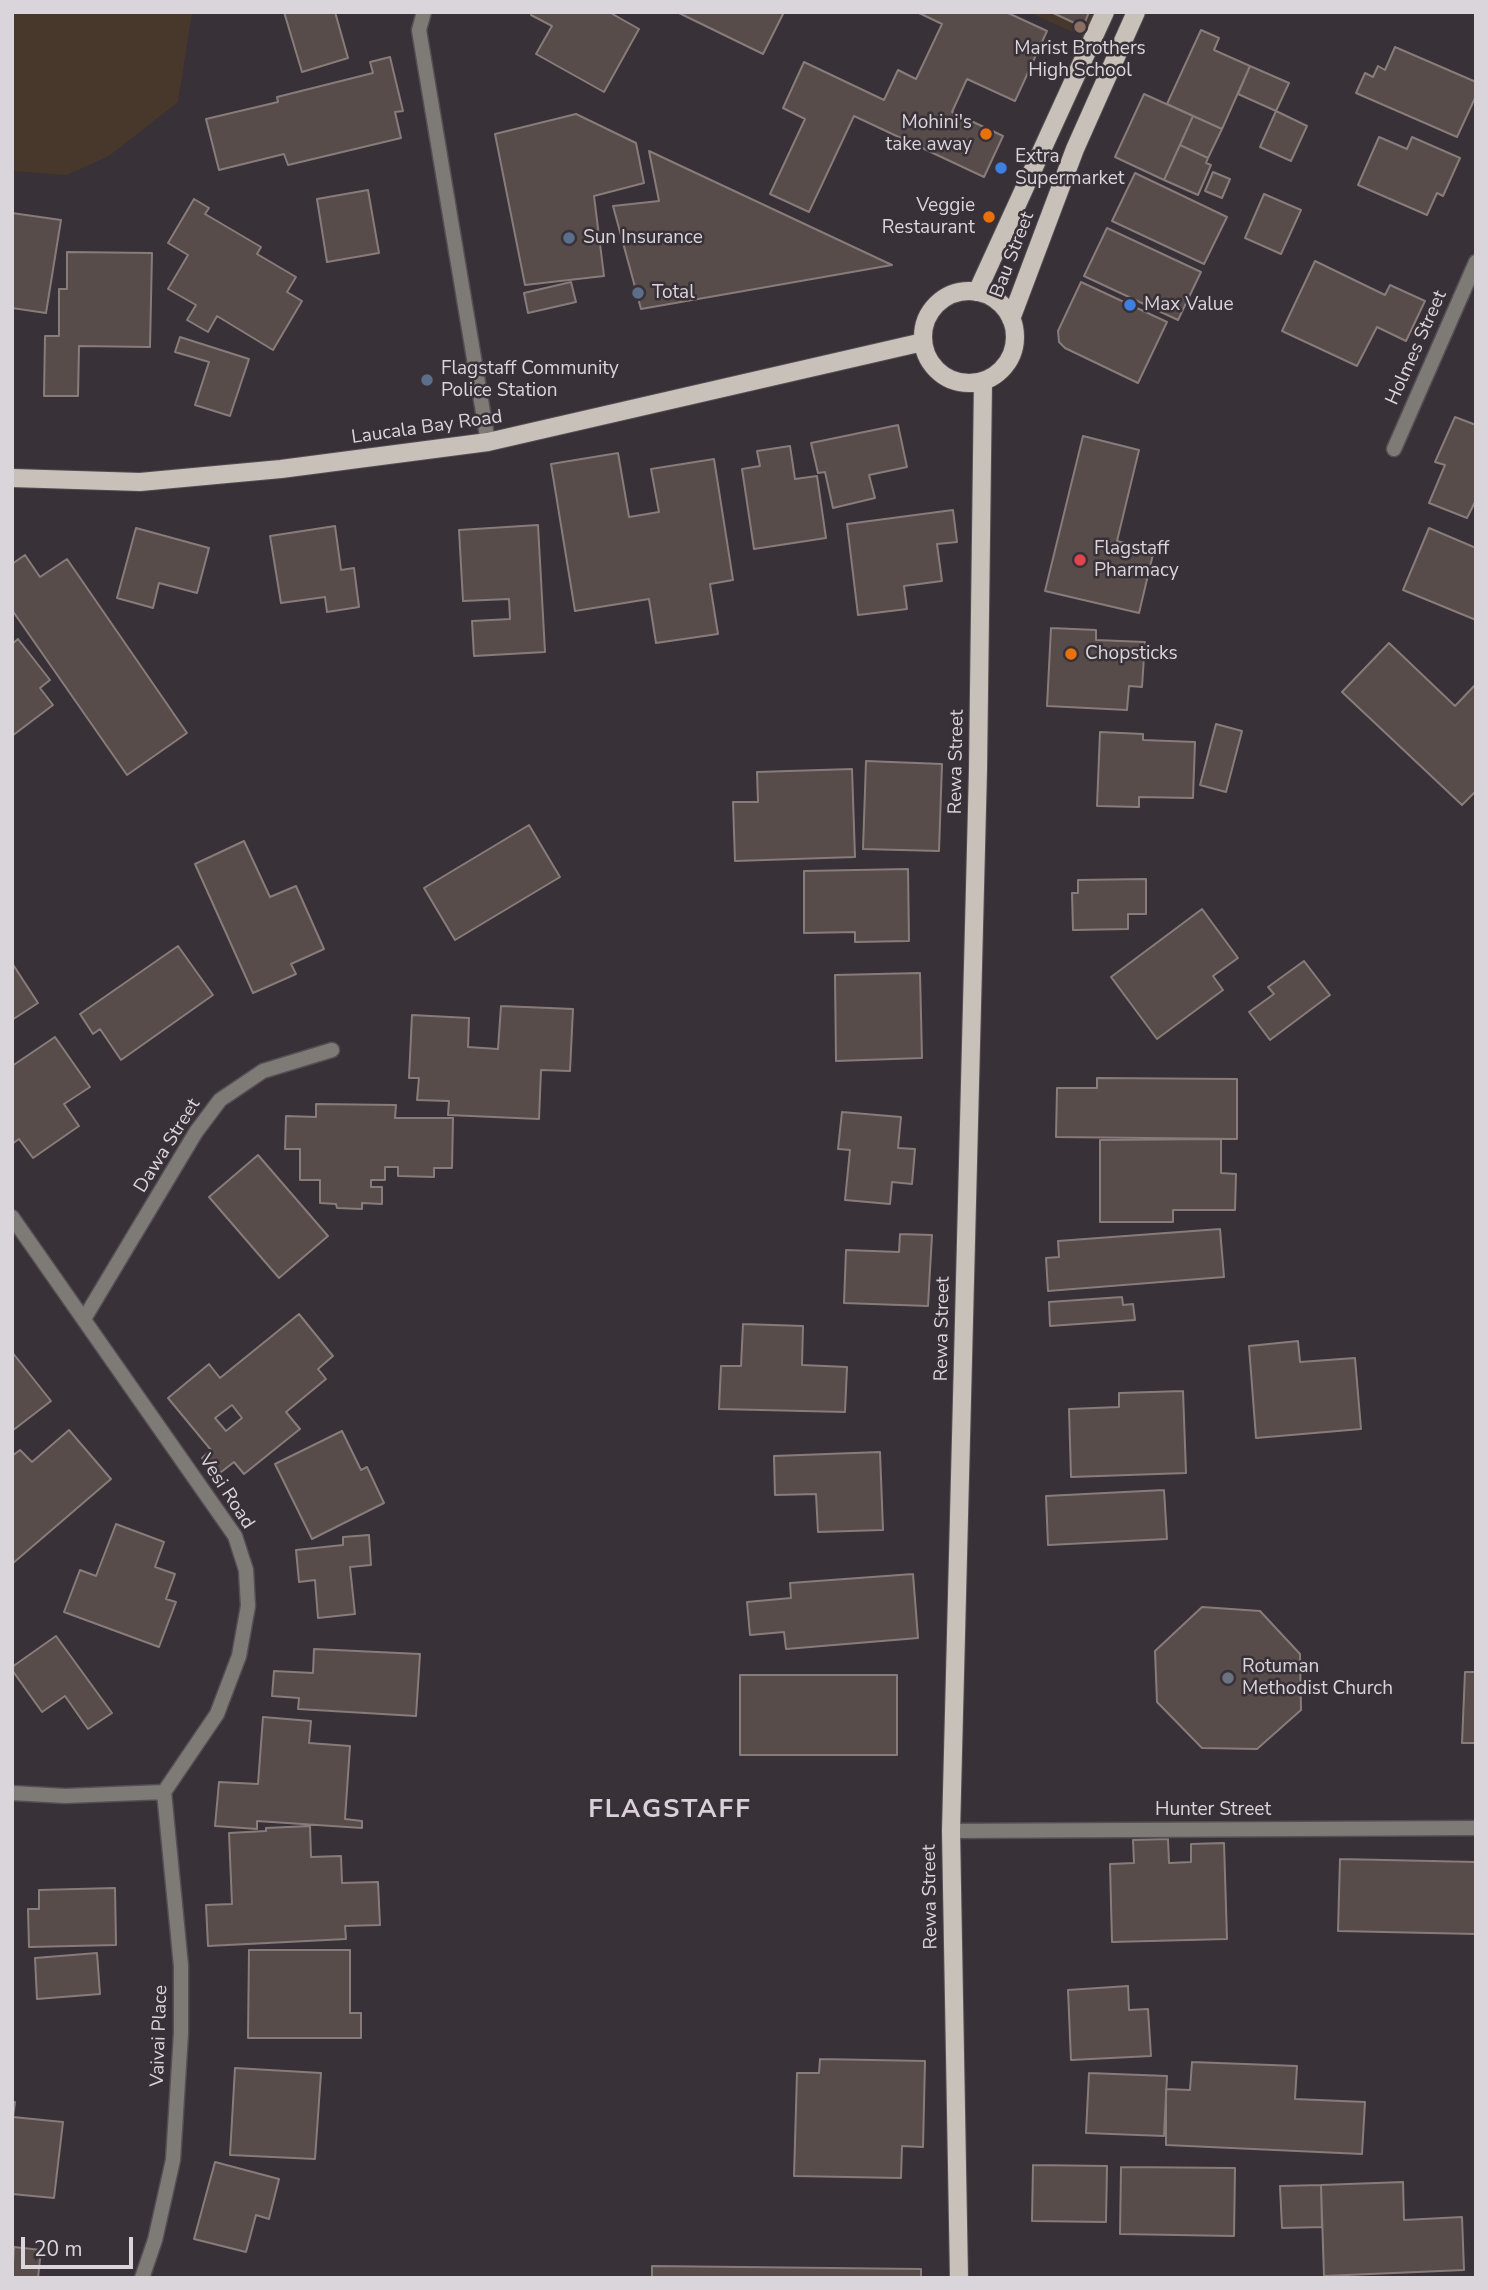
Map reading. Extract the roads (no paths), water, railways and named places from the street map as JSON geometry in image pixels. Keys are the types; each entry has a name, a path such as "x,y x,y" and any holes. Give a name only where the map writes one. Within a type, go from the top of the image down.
{"main road":[{"name":"Bau Street","path":"976,292 1105,12"},
{"name":"Bau Street","path":"1011,319 1076,149 1136,12"},
{"path":"960,292 976,292 991,297 1003,306 1011,319 1013,348 1007,362 997,373 983,381 966,383 950,380 936,371 927,358 923,342 924,325 932,310 944,298 960,292"},
{"name":"Laucala Bay Road","path":"12,478 140,482 281,469 488,442 923,342"},
{"name":"Rewa Street","path":"959,2278 951,1831 978,769 983,381"}],"street":[{"path":"424,12 419,30 488,442"},
{"name":"Holmes Street","path":"1394,449 1476,262"},
{"name":"Dawa Street","path":"84,1319 196,1132 220,1100 263,1071 332,1050"},
{"name":"Vesi Road","path":"12,1217 235,1536 246,1570 248,1606 235,1667 217,1714 164,1792"},
{"path":"12,1793 65,1796 164,1792"},
{"name":"Vaivai Place","path":"142,2278 155,2240 173,2160 181,2033 181,1966 164,1792"},
{"name":"Hunter Street","path":"951,1831 1476,1828"}],"place":[{"name":"Marist Brothers High School","path":"1080,27"},
{"name":"Mohini's take away","path":"986,134"},
{"name":"Extra Supermarket","path":"1001,168"},
{"name":"Veggie Restaurant","path":"989,217"},
{"name":"Sun Insurance","path":"569,238"},
{"name":"Total","path":"638,293"},
{"name":"Max Value","path":"1130,305"},
{"name":"Flagstaff Community Police Station","path":"427,380"},
{"name":"Flagstaff Pharmacy","path":"1080,560"},
{"name":"Chopsticks","path":"1071,654"},
{"name":"Rotuman Methodist Church","path":"1228,1678"}],"district":[{"name":"FLAGSTAFF","path":"670,1811"}]}
